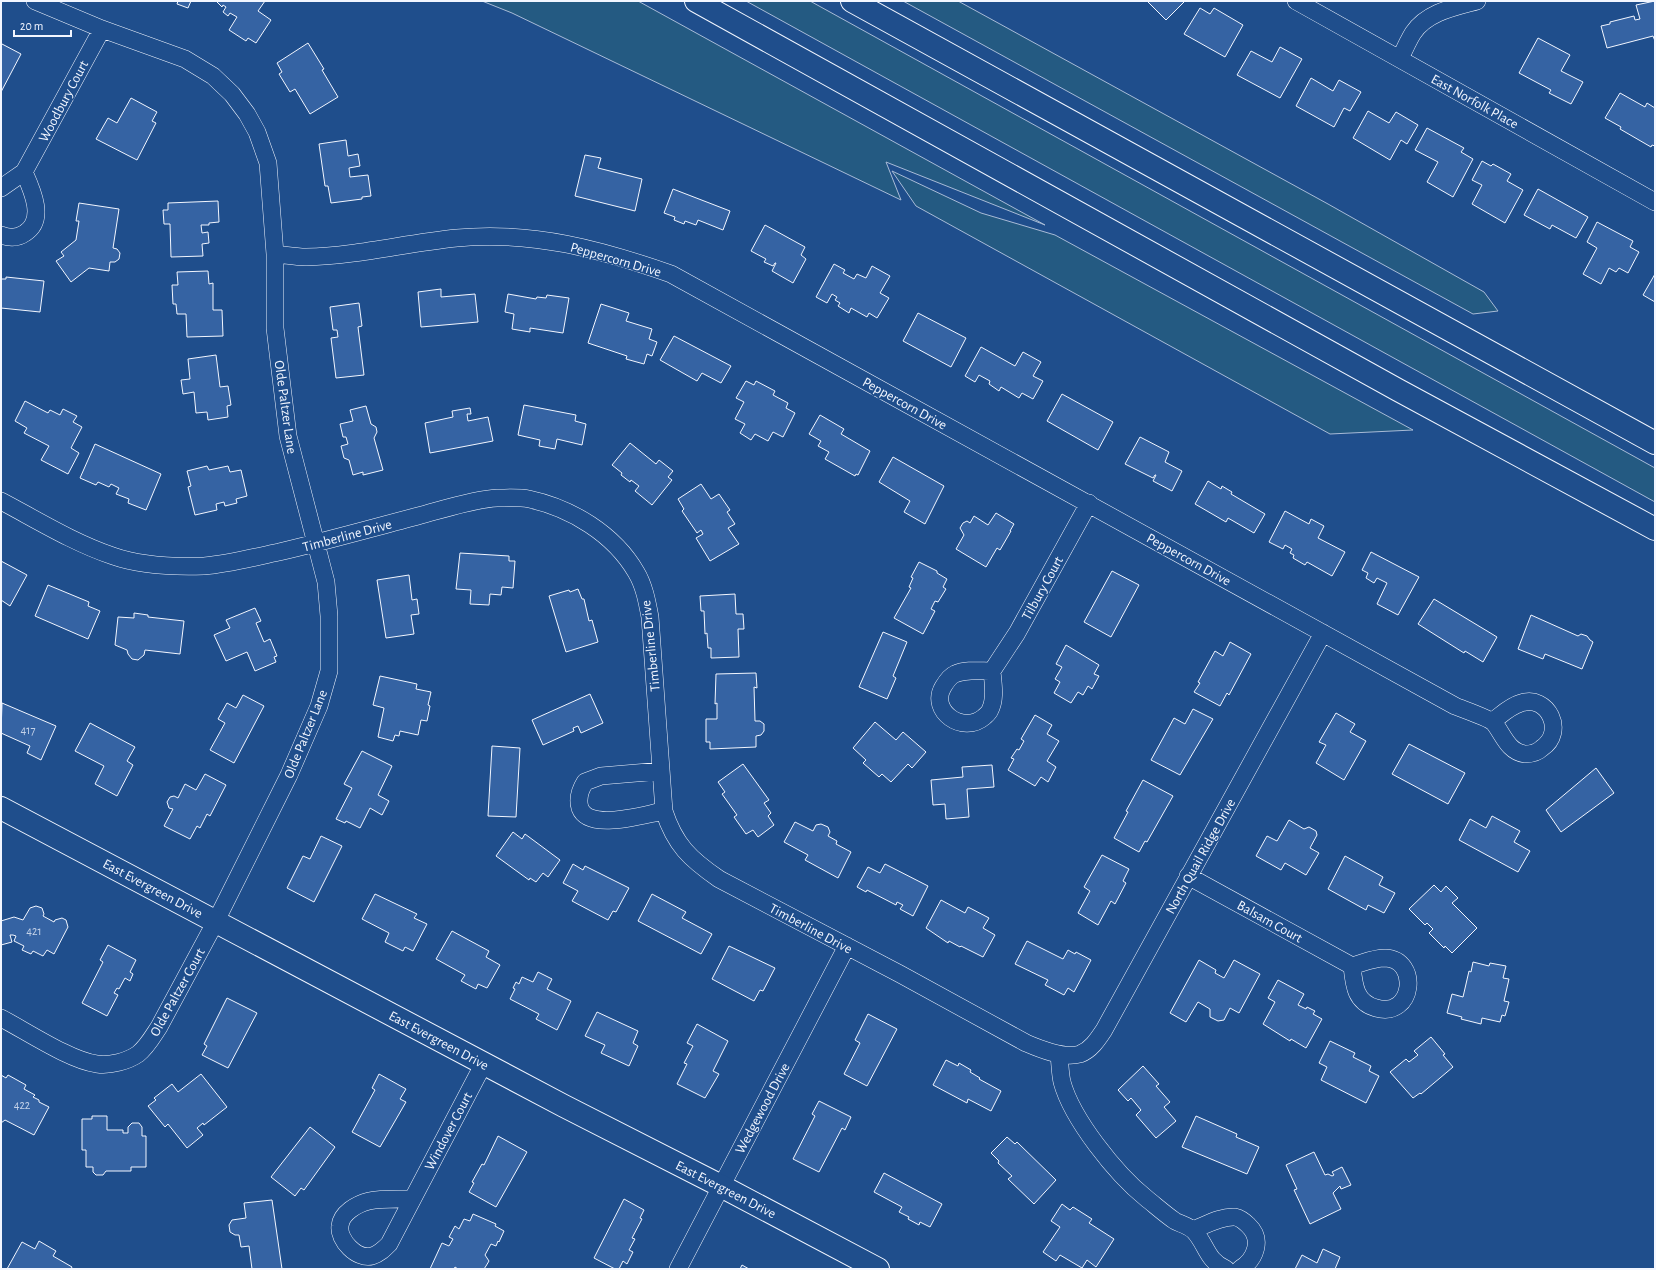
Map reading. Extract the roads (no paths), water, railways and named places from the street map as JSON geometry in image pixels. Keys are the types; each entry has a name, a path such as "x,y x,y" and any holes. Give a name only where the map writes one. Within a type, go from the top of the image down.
{"main road":[{"path":"696,1 1398,390 1655,529"},
{"path":"852,1 1655,444"},
{"name":"East Evergreen Drive","path":"1,808 564,1106 721,1186 878,1269"}],"street":[{"name":"Olde Paltzer Lane","path":"35,1 102,29 185,59 213,76 232,94 247,114 257,132 268,163 275,254 275,328 288,436 326,582 329,616 329,671 319,706 289,775 216,921"},
{"name":"East Norfolk Place","path":"1296,1 1655,202"},
{"path":"1400,59 1414,32 1424,22 1436,14 1477,1"},
{"name":"Woodbury Court","path":"1,188 24,172 102,29"},
{"path":"1,235 8,237 24,234 31,229 34,222 37,210 32,191 24,172"},
{"name":"Peppercorn Drive","path":"275,254 304,257 340,255 457,238 502,236 544,240 597,250 671,274 1455,706 1493,721"},
{"name":"Timberline Drive","path":"1,501 72,539 113,556 138,562 165,565 204,566 259,556 315,543 458,505 494,498 527,499 548,504 569,512 595,527 617,548 636,571 644,591 650,617 664,811 670,828 680,845 697,864 718,879 847,946 1026,1043 1045,1051 1059,1054"},
{"name":"Tilbury Court","path":"992,671 1017,633 1089,503"},
{"name":"North Quail Ridge Drive","path":"1059,1054 1080,1054 1094,1045 1104,1030 1323,633"},
{"path":"660,771 601,776 585,782 580,790 578,800 581,810 587,817 598,820 612,820 664,811"},
{"name":"Balsam Court","path":"1188,876 1352,966"},
{"name":"Olde Paltzer Court","path":"1,1018 75,1058 98,1064 111,1064 138,1054 151,1041 159,1028 216,921"},
{"name":"Wedgewood Drive","path":"678,1269 847,946"},
{"path":"1059,1054 1062,1081 1070,1103 1114,1168 1145,1198 1175,1221 1193,1230 1210,1258 1217,1265 1226,1269"},
{"name":"Windover Court","path":"412,1199 484,1063"},
{"path":"1193,1230 1225,1217 1237,1217 1244,1221 1252,1228 1256,1235 1256,1247 1249,1264 1240,1269"}]}
